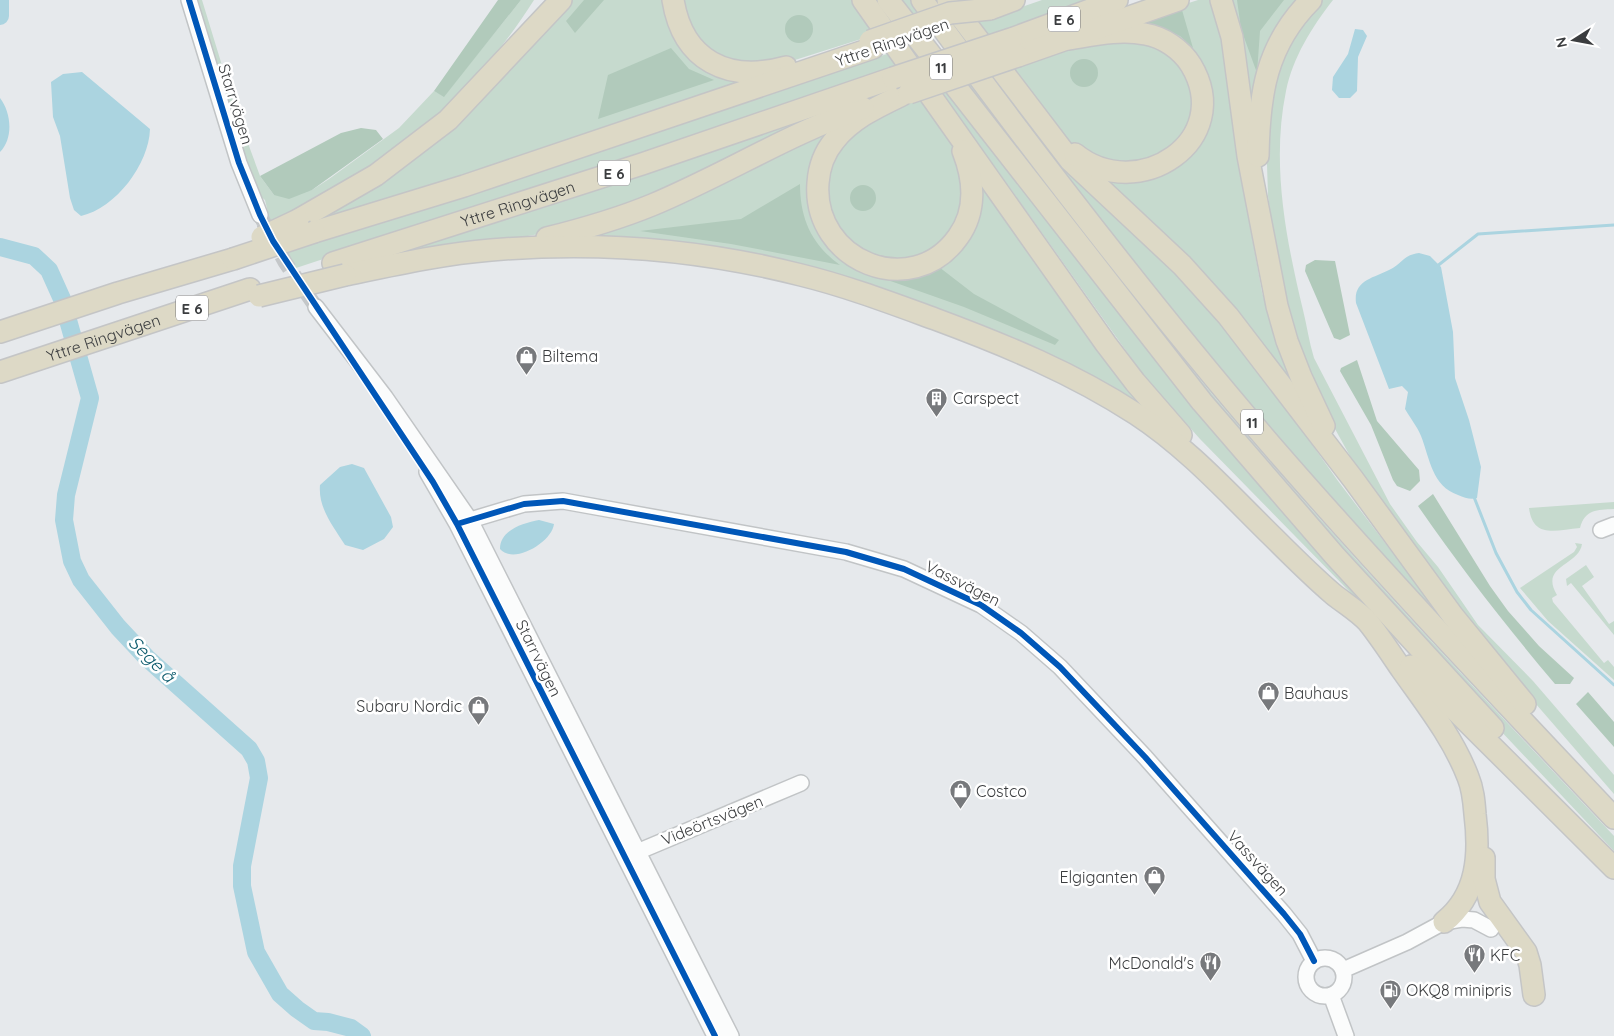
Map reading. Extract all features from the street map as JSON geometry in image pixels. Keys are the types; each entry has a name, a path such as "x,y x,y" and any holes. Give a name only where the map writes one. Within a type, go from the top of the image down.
{"highway":[{"path":"458,110 475,85 525,26 540,0"},
{"path":"4,331 155,281 178,269 231,255 306,226 426,138 458,110 561,0"},
{"path":"673,0 683,36 709,62 728,70 762,73 871,44"},
{"name":"11","path":"888,0 1115,293 1241,450 1394,622 1614,856"},
{"name":"11","path":"922,0 1023,138 1138,286 1228,394 1364,551 1614,818"},
{"path":"948,0 1070,160 1205,290 1252,346 1353,479 1453,616 1500,674 1592,778 1614,809"},
{"name":"Yttre Ringvägen","path":"306,226 473,183 871,44 990,9 1014,0"},
{"name":"Yttre Ringvägen","path":"0,372 132,328 339,269 642,164 906,86 1014,47 1117,0"},
{"path":"1221,0 1232,37 1248,156 1268,265 1286,341 1313,404 1353,479"},
{"path":"1258,206 1259,119 1264,85 1278,42 1293,19 1311,0"},
{"path":"1069,39 1175,1"},
{"path":"866,5 906,86 1001,193 1076,303 1135,382 1171,425 1320,577 1366,619 1614,868"},
{"path":"1014,47 1122,32 1145,34 1161,39 1176,48 1186,58 1196,73 1202,93 1202,114 1196,131 1186,147 1173,159 1149,170 1129,174 1115,173 1092,166 1077,156 1029,108"},
{"path":"906,86 962,148 970,168 974,189 965,225 950,248 935,259 915,267 888,268 872,266 855,258 832,238 820,213 817,191 819,173 833,141 862,115 906,86"},
{"path":"339,269 400,263 491,250 593,226 670,197 802,131 906,86"},
{"path":"491,250 567,246 642,248 743,262 800,274 858,292 1009,348 1063,371 1137,414 1166,435 1205,468 1310,572 1366,619 1446,733 1462,763 1480,808 1483,827 1484,869 1488,894 1497,914 1526,952 1530,965 1534,995"},
{"path":"1444,922 1464,900 1473,877 1477,857 1477,833 1472,790"}],"street":[{"name":"Starrvägen","path":"189,0 239,162 260,215"},
{"name":"Starrvägen","path":"464,522 433,482 316,307 385,397 464,522 583,759 638,851 731,1036"},
{"name":"Vassvägen","path":"464,522 524,504 563,501 846,552 904,568 955,592 1006,621 1060,667 1128,738 1284,914 1300,934 1314,961"},
{"name":"Starrvägen","path":"583,759 624,858 715,1036"},
{"name":"Videörtsvägen","path":"624,858 801,783"},
{"path":"1343,970 1407,942 1444,922 1462,919 1474,920 1491,929"},
{"path":"1323,957 1337,961 1343,970 1344,980 1342,986 1331,994 1316,994 1307,985 1307,969 1314,961 1323,957"},
{"path":"1331,994 1346,1036"}],"green space":[{"path":"195,0 202,0 235,108 260,176 274,195 312,190 399,128 434,91 444,96 521,0 534,0 501,47 482,70 419,131 397,149 361,173 271,225 265,200 251,189"},
{"path":"498,0 521,0 444,97 434,91"},
{"path":"566,0 668,0 674,27 754,80 296,230 346,201"},
{"path":"584,0 604,0 575,33 566,21"},
{"path":"679,0 852,0 877,34 776,66 735,65 696,42"},
{"path":"897,0 911,0 925,18 913,22"},
{"path":"1042,0 1095,0 986,38 975,23"},
{"path":"1198,0 1211,0 1222,33 1250,226 1262,292 1268,313 1304,402 1095,172 1171,167 1210,88 1199,60 1129,27 1155,14"},
{"path":"1230,0 1305,0 1255,126"},
{"path":"1237,0 1284,0 1260,31 1257,73 1241,29"},
{"path":"1318,0 1333,0 1311,32 1293,66 1286,91 1280,146 1280,174 1286,229 1314,358 1390,504 1417,542 1438,567 1478,625 1533,681 1614,775 1614,794 1483,643 1361,476 1329,418 1295,337 1276,252 1268,196 1266,133 1269,95 1290,32"},
{"path":"1182,10 1193,48 1180,36 1144,21"},
{"path":"799,15 809,19 813,29 809,39 799,43 789,39 785,29 789,19"},
{"path":"1125,37 1174,55 1196,101 1183,141 1143,165 1085,155 1070,143 1008,68 1051,53"},
{"path":"671,48 689,69 714,80 598,119 608,75"},
{"path":"890,53 901,68 293,269 282,253"},
{"path":"1084,59 1094,63 1098,73 1094,83 1084,87 1074,83 1070,73 1074,63"},
{"path":"993,73 1193,288 1274,391 1338,481 1456,636 1216,370 987,75"},
{"path":"971,81 1133,295 1234,420 1373,578 1614,836 1614,851 1482,711 1271,478 959,84"},
{"path":"947,87 1144,346 1263,488 1394,637 1200,439 1144,376 940,90"},
{"path":"920,97 951,141 965,173 957,228 920,259 870,259 826,214 828,164 859,124"},
{"path":"794,122 797,128 709,173 556,231 359,266 595,190"},
{"path":"831,124 813,174 850,261 947,256 977,179 1163,421 893,298 584,242 597,230"},
{"path":"361,128 376,130 383,139 312,190 289,199 274,195 260,176 341,133"},
{"path":"800,184 805,220 822,249 840,265 731,244 640,231 741,219"},
{"path":"863,185 872,189 876,198 872,207 863,211 854,207 850,198 854,189"},
{"path":"1315,260 1335,261 1350,335 1340,340 1334,338 1305,271 1306,265"},
{"path":"939,267 974,294 1059,340 1055,345 964,307 882,278 912,277 925,274"},
{"path":"1357,360 1377,421 1419,470 1420,481 1410,491 1397,486 1393,480 1371,425 1340,371 1341,368"},
{"path":"1433,494 1490,586 1508,611 1539,646 1574,678 1570,684 1555,684 1484,596 1434,529 1418,506"},
{"path":"1614,502 1614,509 1597,510 1588,514 1580,528 1554,531 1541,528 1535,524 1531,518 1529,508"},
{"path":"1575,543 1582,544 1579,551 1556,571 1553,577 1553,585 1557,595 1552,598 1553,602 1604,663 1608,660 1614,667 1614,680 1548,621 1520,588 1574,552 1577,547"},
{"path":"1586,565 1594,577 1582,586 1609,624 1614,621 1614,635 1571,583 1567,586 1566,579"},
{"path":"1588,692 1614,722 1614,747 1576,704"}],"water":[{"path":"1355,29 1363,30 1367,36 1358,57 1357,91 1350,98 1339,98 1332,90 1333,77 1348,54"},
{"path":"82,72 150,129 144,156 128,183 106,204 81,216 74,210 70,198 60,136 53,117 51,82 63,74"},
{"path":"0,98 7,110 9,132 0,152"},
{"path":"1419,253 1430,256 1441,267 1453,332 1455,378 1469,420 1481,467 1477,498 1475,499 1466,498 1449,491 1437,478 1419,432 1405,409 1408,392 1402,386 1389,389 1356,303 1358,289 1366,281 1393,268 1409,256"},
{"path":"352,464 364,468 391,517 393,527 384,539 363,550 345,545 331,524 321,501 320,485 340,467"},
{"path":"539,520 554,524 552,531 540,544 523,553 506,553 500,549 501,542 508,532 520,525"}],"waterway":[{"name":"Sege å","path":"0,0 0,16"},
{"path":"1436,267 1478,234 1614,225"},
{"name":"Sege å","path":"0,247 34,256 49,270 62,299 90,398 66,495 64,520 72,561 81,580 118,627 147,658 249,749 256,761 259,778 242,866 242,886 256,952 280,994 297,1009 314,1021 328,1022 351,1028 362,1036"},
{"path":"1474,497 1496,553 1517,592 1531,610 1614,685"}],"tunnel":[{"path":"260,215 285,262 316,307"}],"cycle path":[{"path":"189,0 239,163 260,215 273,241 433,482 457,524 715,1036"},
{"path":"457,524 524,504 563,501 846,552 904,569 981,605 1021,633 1060,667 1145,757 1284,914 1300,934 1314,961"}],"place":[{"name":"Biltema","path":"526,375"},
{"name":"Carspect","path":"937,417"},
{"name":"Bauhaus","path":"1268,712"},
{"name":"Subaru Nordic","path":"478,725"},
{"name":"Costco","path":"960,810"},
{"name":"Elgiganten","path":"1154,896"},
{"name":"KFC","path":"1474,974"},
{"name":"McDonald's","path":"1210,982"},
{"name":"OKQ8 minipris","path":"1390,1009"}]}
